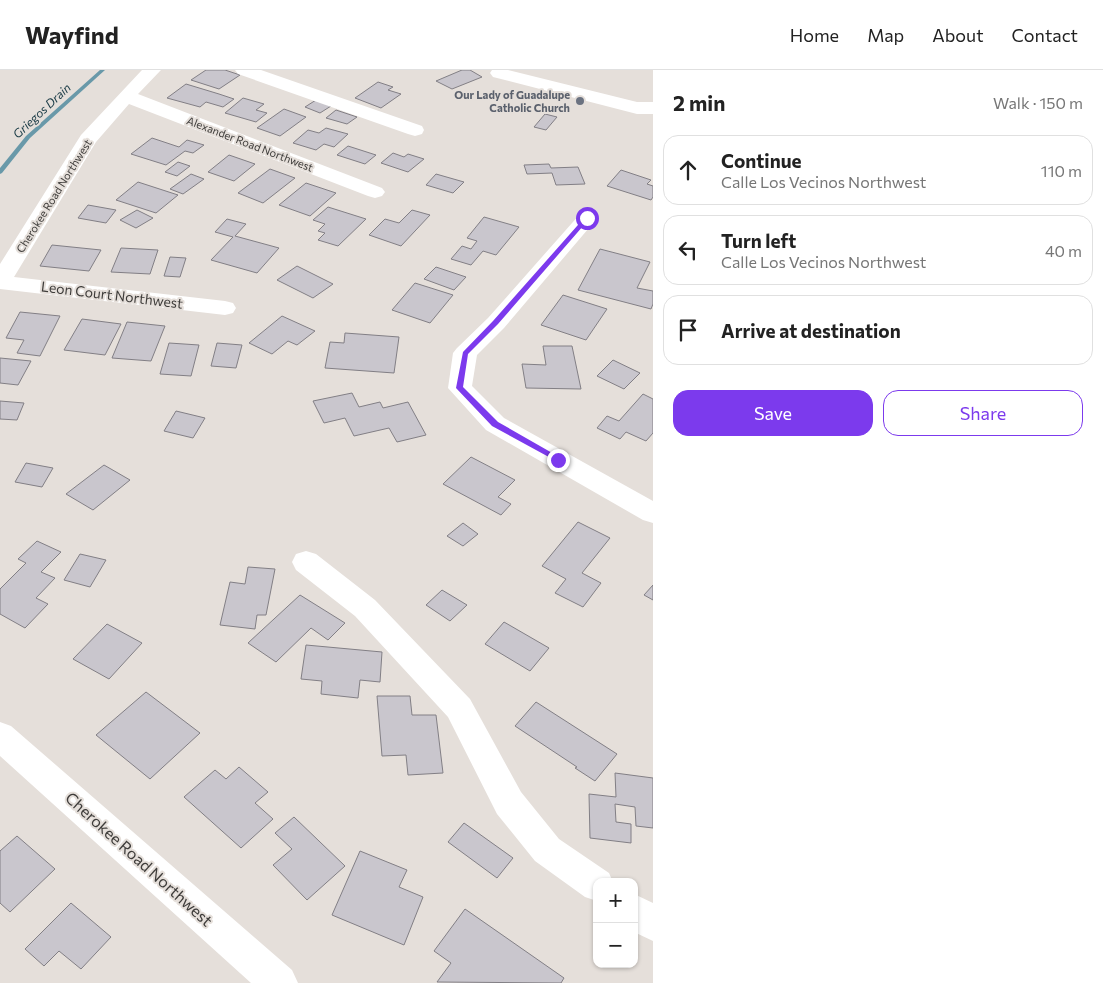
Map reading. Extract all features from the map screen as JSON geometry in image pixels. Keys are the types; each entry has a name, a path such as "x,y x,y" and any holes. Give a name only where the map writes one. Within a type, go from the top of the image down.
{"street":[{"name":"Cherokee Road Northwest","path":"0,282 88,139 152,70"},
{"path":"244,70 415,130"},
{"path":"499,73 637,108 653,108"},
{"name":"Alexander Road Northwest","path":"126,96 375,192"},
{"path":"587,218 496,323 465,353 460,388 495,424 653,513"},
{"name":"Leon Court Northwest","path":"0,282 225,308"},
{"path":"306,562 365,608 459,708 509,803 547,850 593,882"},
{"name":"Cherokee Road Northwest","path":"0,736 278,983"},
{"path":"638,914 653,924"}],"building":[{"path":"206,70 225,70 240,75 219,89 191,80"},
{"path":"462,70 470,70 482,77 452,89 436,81"},
{"path":"378,82 393,87 388,90 401,94 381,108 355,98"},
{"path":"186,84 234,99 223,107 206,102 200,107 167,98"},
{"path":"243,98 264,104 256,110 267,113 256,122 225,113"},
{"path":"316,100 331,106 320,113 305,107"},
{"path":"284,109 306,117 280,136 257,128"},
{"path":"336,110 357,117 347,124 326,118"},
{"path":"545,114 557,117 546,130 534,127"},
{"path":"326,128 348,134 334,147 324,144 316,150 293,143 308,130 319,133"},
{"path":"152,138 179,147 187,140 204,145 193,153 185,151 166,165 131,154"},
{"path":"348,146 376,155 365,164 337,155"},
{"path":"393,153 404,157 408,154 424,159 408,172 381,163"},
{"path":"229,155 255,164 234,181 208,172"},
{"path":"178,162 190,166 177,176 165,172"},
{"path":"549,164 551,168 578,167 585,184 556,185 552,173 527,174 524,165"},
{"path":"270,169 295,178 263,203 238,193"},
{"path":"621,170 651,180 647,184 653,186 653,197 651,200 607,186"},
{"path":"191,174 204,179 183,194 170,189"},
{"path":"436,174 464,182 453,193 426,185"},
{"path":"138,182 178,195 156,213 116,200"},
{"path":"306,183 336,193 310,216 279,205"},
{"path":"88,205 116,210 106,223 78,218"},
{"path":"328,207 366,219 338,246 318,240 325,233 318,231 325,224 313,220"},
{"path":"137,210 153,218 136,228 120,220"},
{"path":"412,210 430,215 401,246 369,235 385,219 399,223"},
{"path":"484,217 519,227 496,255 483,251 471,265 451,259 462,246 471,249 477,241 467,238"},
{"path":"227,219 246,224 235,236 279,248 257,273 211,260 233,237 215,232"},
{"path":"52,245 101,250 89,271 40,266"},
{"path":"121,248 158,250 150,274 111,272"},
{"path":"600,249 650,262 637,288 653,291 651,309 578,290"},
{"path":"170,257 186,258 180,277 164,276"},
{"path":"297,266 333,284 313,298 277,280"},
{"path":"436,267 466,277 454,290 424,279"},
{"path":"415,283 453,295 430,323 392,310"},
{"path":"563,295 607,309 586,340 541,325"},
{"path":"20,312 60,316 40,356 17,353 24,340 6,338"},
{"path":"282,316 315,331 297,345 288,341 272,354 249,343"},
{"path":"82,319 121,324 105,355 64,350"},
{"path":"127,322 165,326 151,361 112,358"},
{"path":"345,333 399,337 394,373 325,368 330,342 344,343"},
{"path":"169,343 199,345 191,376 160,374"},
{"path":"217,343 242,345 236,368 211,366"},
{"path":"543,346 572,346 581,389 526,388 522,364 546,365"},
{"path":"0,358 31,361 18,385 0,383"},
{"path":"613,360 640,373 624,389 597,376"},
{"path":"352,393 359,407 380,402 383,408 408,402 426,435 397,442 389,428 354,436 345,418 324,423 313,401"},
{"path":"643,394 653,399 653,433 646,441 626,432 620,439 597,428 607,416 619,421"},
{"path":"0,401 24,403 17,420 0,419"},
{"path":"176,411 205,418 193,438 164,431"},
{"path":"471,457 515,480 498,497 511,504 501,515 443,484"},
{"path":"26,463 53,468 42,487 15,482"},
{"path":"104,465 130,480 93,510 66,494"},
{"path":"578,522 610,538 582,573 601,583 583,607 555,593 566,579 542,566"},
{"path":"463,523 478,534 463,546 447,536"},
{"path":"37,541 61,552 41,572 55,578 36,598 48,604 25,628 0,614 0,589 26,563 18,559"},
{"path":"80,554 106,560 90,587 64,580"},
{"path":"248,567 275,569 266,615 257,615 255,629 220,625 230,582 245,584"},
{"path":"653,585 653,600 644,595"},
{"path":"442,590 467,605 450,621 426,605"},
{"path":"300,595 345,623 328,640 311,628 276,662 248,643"},
{"path":"504,622 549,648 530,671 485,644"},
{"path":"107,624 142,643 109,679 73,659"},
{"path":"306,645 382,652 380,682 360,680 358,698 321,694 322,681 301,679"},
{"path":"146,692 200,733 150,779 96,735"},
{"path":"377,696 410,696 412,715 436,715 443,773 408,775 406,755 382,756"},
{"path":"536,702 617,754 595,781 515,726"},
{"path":"239,767 268,792 255,803 273,819 241,848 184,797 215,770 226,779"},
{"path":"615,773 653,778 653,828 636,826 635,807 615,804 616,822 631,824 631,843 590,838 589,794 616,797"},
{"path":"294,817 345,866 307,900 273,865 292,849 275,833"},
{"path":"464,823 513,858 497,878 448,842"},
{"path":"17,836 55,869 10,912 0,903 0,851"},
{"path":"360,851 407,870 399,887 423,897 404,945 332,915"},
{"path":"71,903 111,937 81,969 59,951 44,966 25,949"},
{"path":"465,909 564,978 561,983 437,982 451,963 434,951"}],"waterway":[{"name":"Griegos Drain","path":"0,172 28,137 103,70"}],"place":[{"name":"Our Lady of Guadalupe Catholic Church","path":"580,101"}],"route":[{"path":"558,460 495,424 460,388 465,353 496,323 587,218"}]}
